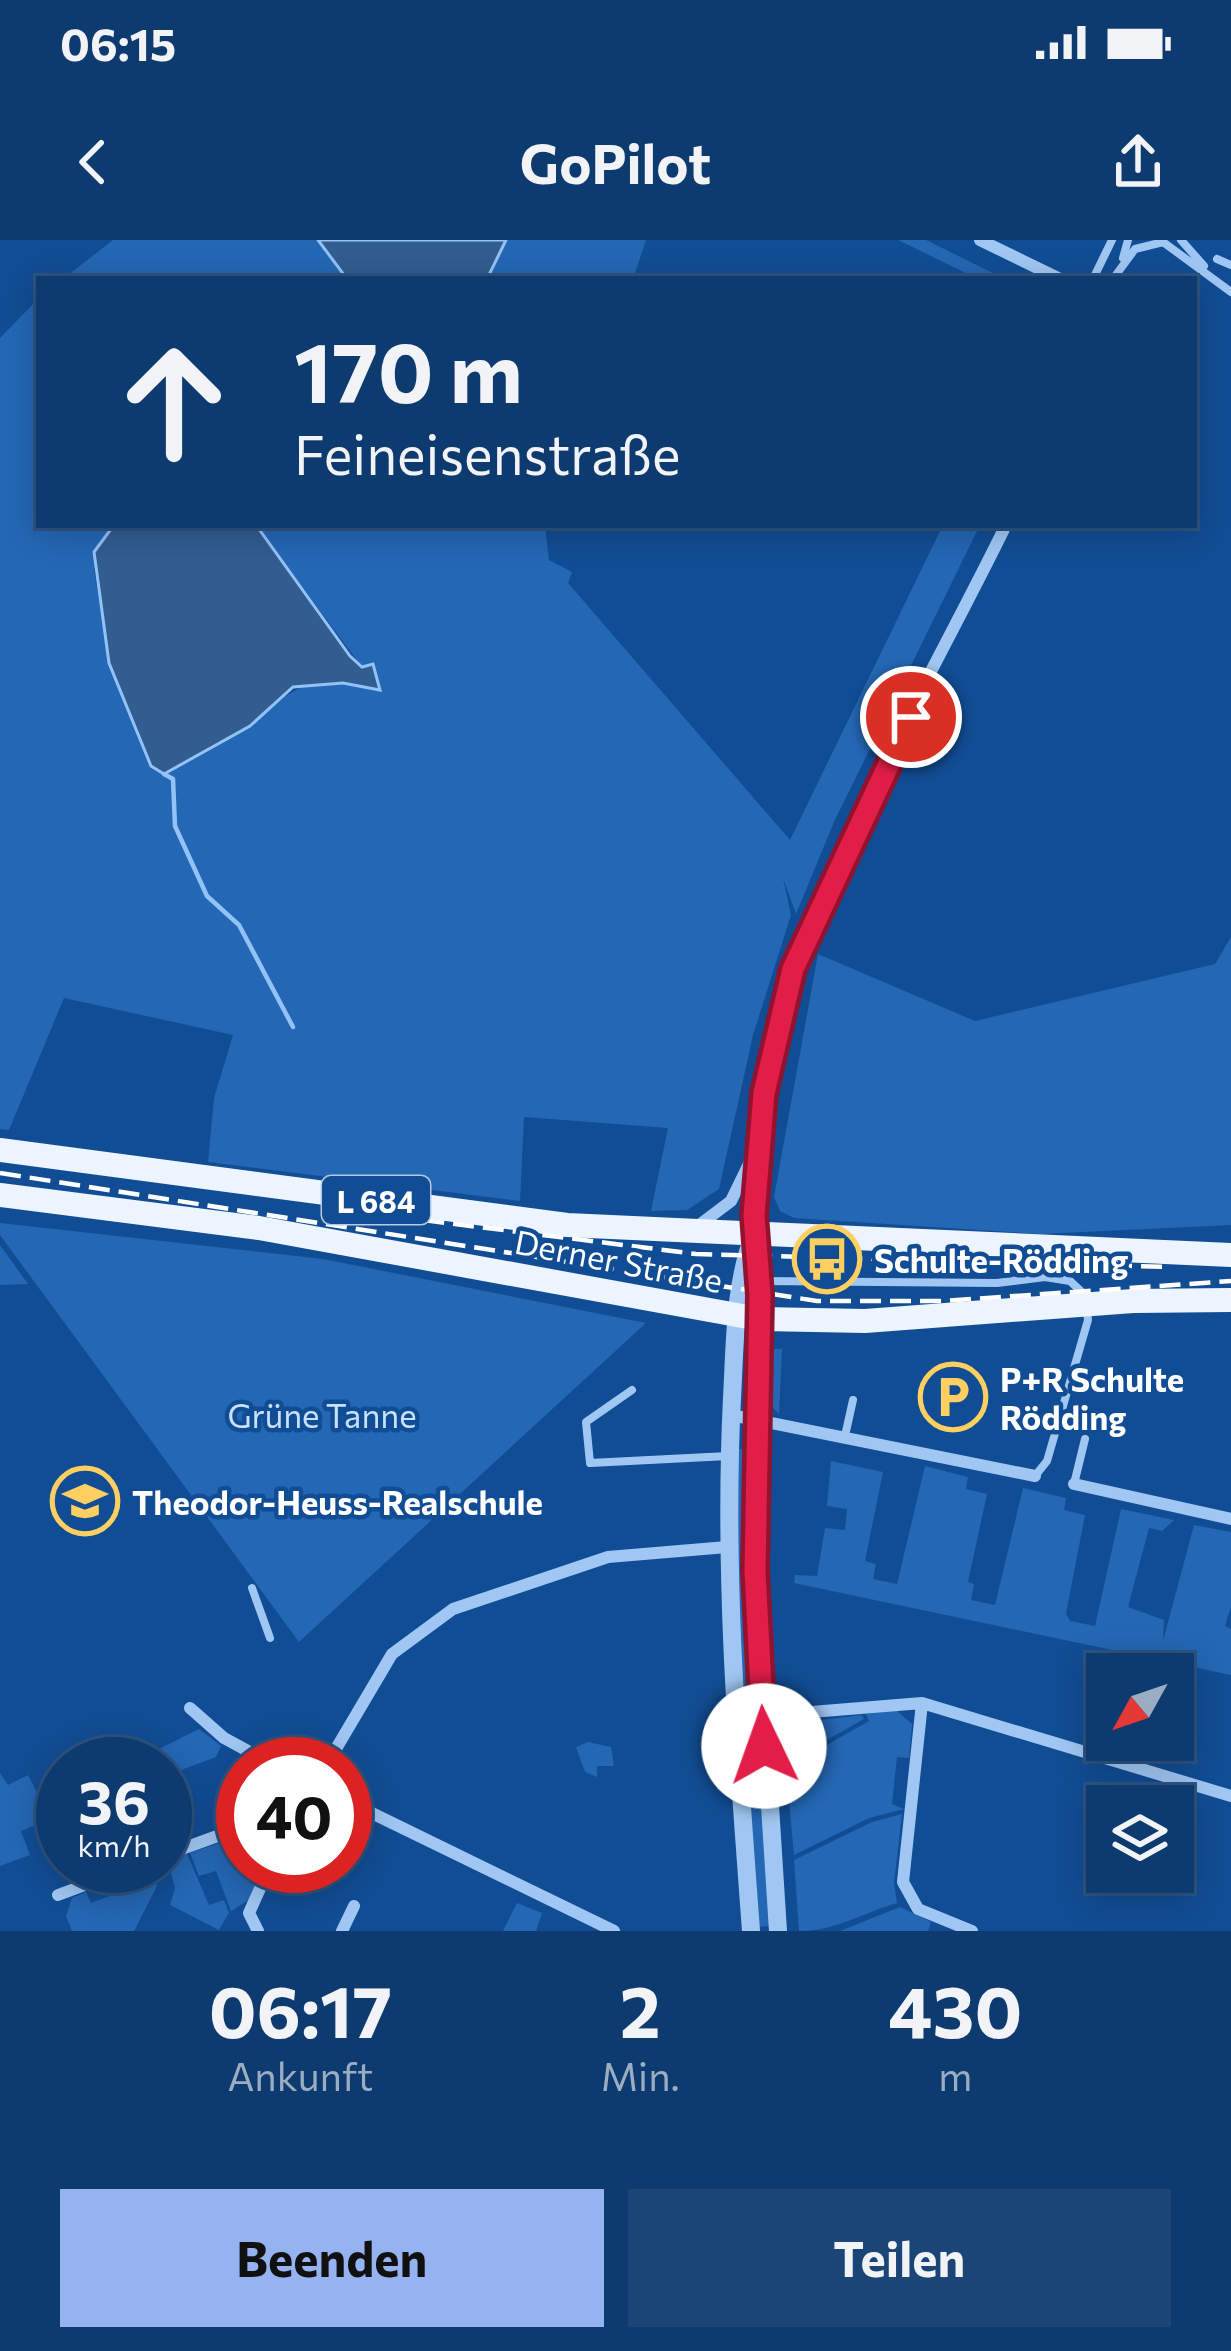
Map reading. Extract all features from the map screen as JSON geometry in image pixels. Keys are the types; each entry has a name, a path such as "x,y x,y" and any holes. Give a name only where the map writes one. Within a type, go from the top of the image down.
{"main road":[{"name":"Derner Straße","path":"0,1150 567,1225 1231,1255"},
{"name":"Derner Straße","path":"0,1195 259,1228 749,1318 1087,1317 1231,1300"}],"street":[{"path":"980,240 1054,276"},
{"path":"751,1931 727,1546 731,1415 752,1281 756,1148 778,1022 807,934 1005,528"},
{"path":"686,1233 730,1201 756,1148"},
{"path":"749,1318 762,1716 778,1931"},
{"path":"731,1415 1035,1476"},
{"path":"1074,1484 1231,1519"},
{"path":"343,1737 392,1654 453,1609 608,1557 727,1546"},
{"path":"762,1716 922,1702 1231,1796"},
{"path":"922,1702 903,1882 918,1909 972,1931"},
{"path":"190,1708 223,1737"},
{"path":"372,1813 614,1931"},
{"path":"58,1895 63,1893"},
{"path":"258,1893 249,1913 261,1930"},
{"path":"342,1931 354,1906"}],"lane":[{"path":"1094,276 1112,240"},
{"path":"1115,276 1129,240"},
{"path":"1181,240 1216,281"},
{"path":"1123,260 1147,242 1162,242 1231,292"},
{"path":"1217,259 1231,266"},
{"path":"752,1281 1058,1278 1079,1288 1087,1317 1047,1461 1035,1476"},
{"path":"632,1390 586,1422 590,1463 730,1456"},
{"path":"845,1436 854,1400"},
{"path":"1074,1484 1085,1439"},
{"path":"252,1588 270,1638"}],"green space":[{"path":"113,240 318,240 345,276 67,276"},
{"path":"506,240 646,240 634,276 488,276"},
{"path":"898,240 926,240 999,276 972,276"},
{"path":"36,301 36,528 113,528 94,569 109,663 250,726 282,699 307,686 336,683 379,690 258,528 545,528 549,560 572,572 568,583 790,840 942,528 979,528 834,822 796,914 783,878 791,915 753,1035 719,1189 687,1210 651,1211 668,1128 524,1117 520,1201 208,1162 214,1098 233,1035 64,998 9,1130 0,1129 0,338"},
{"path":"1231,937 1231,1225 1040,1234 794,1218 780,1211 774,1197 818,954 975,1021 1215,964"},
{"name":"Grüne Tanne","path":"0,1223 323,1259 646,1323 299,1642 0,1235"},
{"path":"0,1245 28,1284 0,1285"},
{"path":"767,1349 782,1349 779,1414 767,1401"},
{"path":"738,1449 747,1450 752,1660 771,1926 756,1927 735,1638"},
{"path":"831,1461 883,1472 865,1561 876,1564 873,1579 897,1584 925,1466 968,1477 966,1489 987,1494 968,1582 974,1584 971,1600 995,1605 1023,1488 1066,1498 1064,1510 1085,1515 1066,1614 1070,1621 1095,1626 1121,1509 1174,1520 1162,1531 1149,1528 1128,1607 1164,1620 1163,1641 1194,1525 1231,1532 1231,1607 1225,1626 1231,1629 1231,1675 1194,1667 1194,1653 1126,1653 794,1583 795,1575 817,1576 825,1528 845,1530 847,1509 827,1506"},
{"path":"896,1710 912,1724 909,1758 897,1757 892,1804 904,1809 869,1818 794,1855 786,1768 869,1721 866,1714"},
{"path":"862,1715 864,1719 786,1763 783,1732 788,1724"},
{"path":"199,1729 216,1742 216,1757 192,1766 192,1737 183,1737"},
{"path":"588,1742 611,1747 614,1766 597,1766 597,1777 585,1772 576,1747"},
{"path":"0,1773 8,1785 28,1775 36,1790 36,1825 21,1831 30,1855 0,1866"},
{"path":"902,1814 894,1883 897,1903 837,1925 799,1931 794,1860 872,1822"},
{"path":"216,1844 216,1871 199,1876 192,1852"},
{"path":"192,1866 209,1905 224,1900 229,1913 219,1930 170,1905 174,1893 192,1893"},
{"path":"86,1893 91,1903 117,1893 153,1893 134,1931 72,1931 66,1916 72,1898"},
{"path":"224,1893 252,1893 249,1900 231,1911"},
{"path":"517,1903 542,1913 536,1931 503,1931"},
{"path":"900,1907 931,1922 928,1931 840,1931"}],"shaded area":[{"path":"318,240 506,240 488,276 345,276"},
{"path":"112,528 258,528 350,656 362,667 373,664 380,690 343,683 293,687 250,726 164,774 151,766 109,663 94,552"}],"waterway":[{"path":"164,774 173,779 175,826 207,896 239,925 293,1027"}],"railway":[{"path":"0,1173 817,1301 943,1301 1231,1281"},
{"path":"334,1209 696,1254 1171,1267"}],"place":[{"name":"Schulte-Rödding","path":"827,1259"},
{"name":"P+R Schulte Rödding","path":"953,1397"},
{"name":"Theodor-Heuss-Realschule","path":"85,1501"}],"route":[{"path":"764,1746 755,1571 760,1351 759,1257 754,1235 756,1148 778,1022 793,969 911,717"}]}
